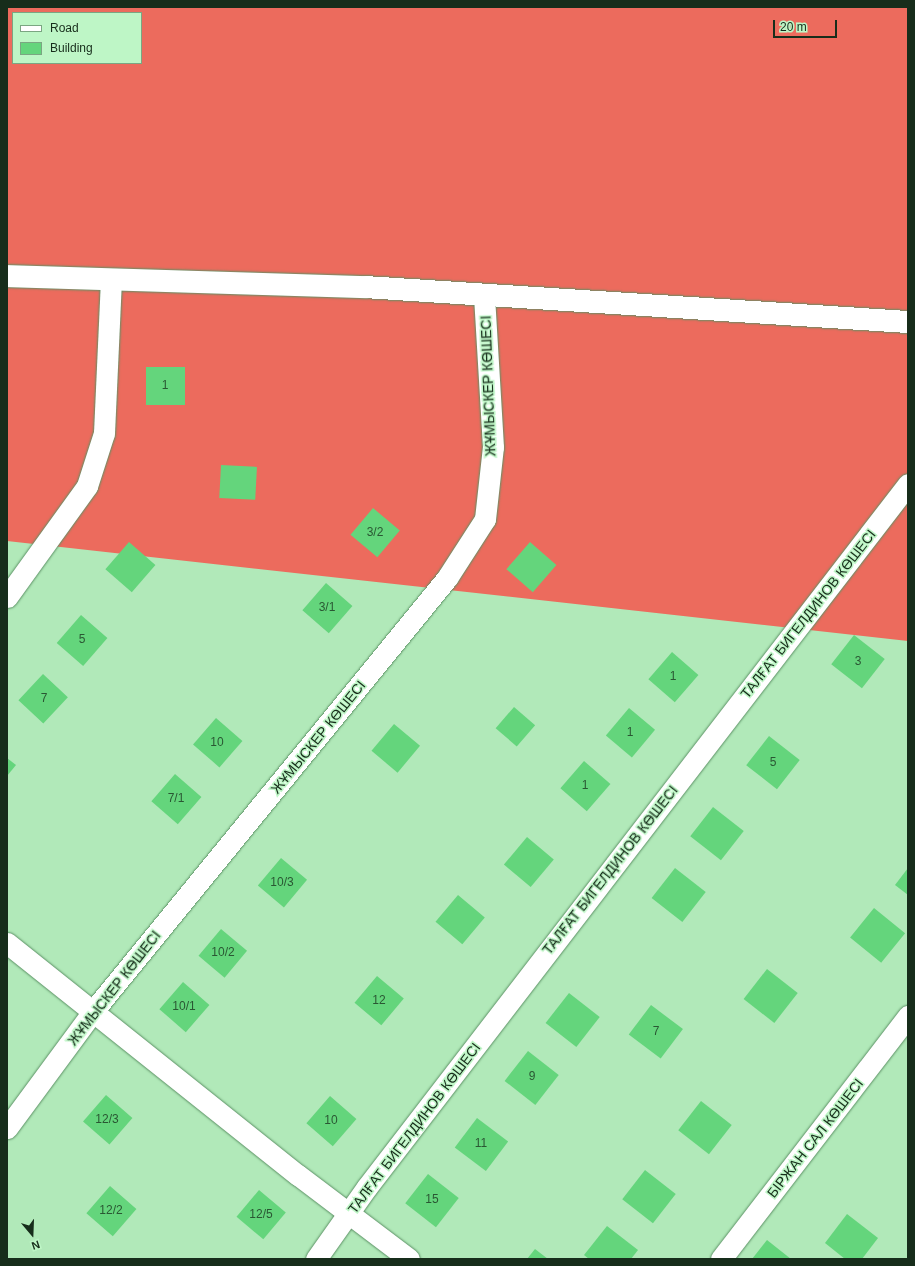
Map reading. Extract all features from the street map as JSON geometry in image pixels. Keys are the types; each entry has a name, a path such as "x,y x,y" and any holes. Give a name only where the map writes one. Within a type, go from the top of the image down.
{"street":[{"path":"7,276 365,286 908,322"},
{"path":"7,597 87,486 104,433 111,280"},
{"name":"ЖҰМЫСКЕР КӨШЕСІ","path":"7,1128 94,1010 447,578 485,519 493,447 484,295"},
{"name":"ТАЛҒАТ БИГЕЛДИНОВ КӨШЕСІ","path":"316,1259 908,484"},
{"path":"7,943 94,1010 298,1176 350,1213 409,1259"},
{"name":"БІРЖАН САЛ КӨШЕСІ","path":"721,1259 908,1016"}],"shaded area":[{"path":"7,7 908,7 908,641 7,541"}],"building":[{"path":"146,367 185,367 185,405 146,405"},
{"path":"221,465 257,467 255,500 219,498"},
{"path":"373,508 400,530 377,557 351,535"},
{"path":"129,542 155,565 132,592 105,569"},
{"path":"530,542 556,565 533,592 506,569"},
{"path":"326,583 352,606 329,633 302,610"},
{"path":"81,615 107,638 83,666 57,643"},
{"path":"854,635 885,659 862,688 831,664"},
{"path":"672,652 698,675 675,702 648,679"},
{"path":"43,674 68,697 43,724 18,700"},
{"path":"514,707 535,725 517,747 496,728"},
{"path":"629,708 655,730 632,757 606,736"},
{"path":"216,718 242,741 219,767 193,744"},
{"path":"394,724 420,746 398,773 372,751"},
{"path":"769,736 800,760 777,789 746,765"},
{"path":"7,758 16,765 7,776"},
{"path":"584,761 610,784 587,811 560,788"},
{"path":"175,774 201,797 178,824 151,801"},
{"path":"713,807 744,831 721,860 690,836"},
{"path":"527,837 554,859 531,887 504,865"},
{"path":"281,858 307,880 284,907 258,886"},
{"path":"675,868 706,892 682,922 652,898"},
{"path":"908,868 908,895 895,885"},
{"path":"458,895 485,917 462,944 436,922"},
{"path":"874,908 905,933 881,963 850,938"},
{"path":"221,929 247,951 225,978 199,956"},
{"path":"767,969 798,993 774,1023 744,999"},
{"path":"377,976 404,998 381,1025 355,1003"},
{"path":"183,982 209,1005 186,1032 159,1009"},
{"path":"569,993 600,1017 576,1047 546,1023"},
{"path":"651,1005 683,1029 661,1059 629,1035"},
{"path":"528,1051 559,1075 535,1105 505,1081"},
{"path":"106,1095 132,1118 109,1144 83,1121"},
{"path":"330,1096 356,1119 333,1146 306,1123"},
{"path":"701,1101 732,1125 709,1154 678,1130"},
{"path":"477,1118 508,1141 486,1171 455,1148"},
{"path":"645,1170 676,1194 653,1223 622,1199"},
{"path":"428,1174 459,1198 436,1227 405,1203"},
{"path":"110,1186 136,1209 113,1236 86,1213"},
{"path":"259,1190 286,1212 263,1239 237,1217"},
{"path":"847,1214 878,1238 862,1259 845,1259 825,1243"},
{"path":"607,1226 638,1250 631,1259 589,1259 584,1255"},
{"path":"767,1240 791,1259 752,1259"},
{"path":"535,1249 548,1259 527,1259"}]}
